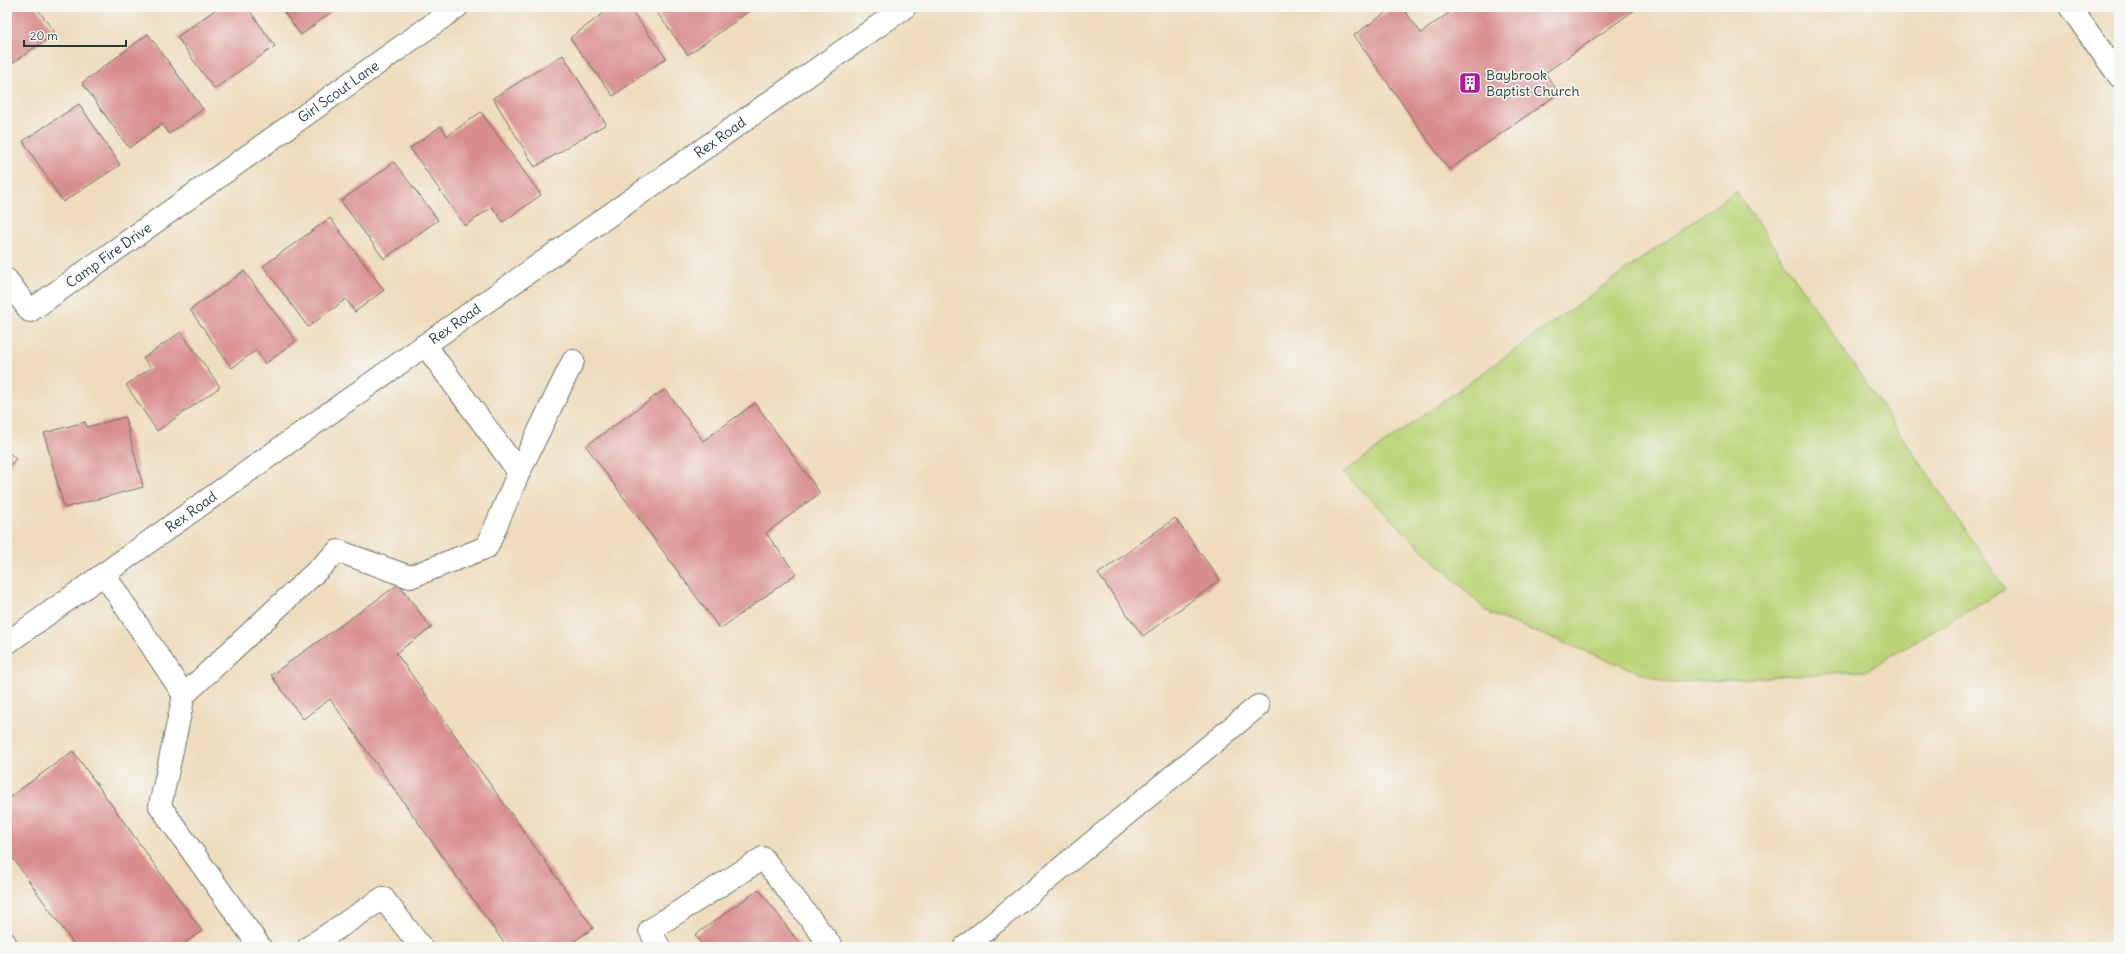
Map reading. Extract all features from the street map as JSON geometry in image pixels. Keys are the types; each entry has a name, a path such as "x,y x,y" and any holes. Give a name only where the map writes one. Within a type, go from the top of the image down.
{"street":[{"name":"Girl Scout Lane","path":"220,176 457,7"},
{"name":"Rex Road","path":"7,643 425,344 905,7"},
{"path":"2070,7 2119,76"},
{"name":"Camp Fire Drive","path":"7,280 30,311 220,176"},
{"path":"425,344 519,472"},
{"path":"260,947 160,806 184,695 338,551 410,577 487,547 519,472 573,361"},
{"path":"104,574 184,695"},
{"path":"965,947 1258,706"},
{"path":"659,947 650,930 763,858 832,947"},
{"path":"309,947 383,898 421,947"}],"lane":[{"path":"7,940 12,947"}],"green space":[{"path":"1736,191 2005,589 1866,671 1667,683 1490,614 1343,473"}],"building":[{"path":"7,7 36,7 55,33 7,67"},
{"path":"219,7 247,7 275,46 214,89 177,37"},
{"path":"280,7 338,7 301,35"},
{"path":"612,7 629,7 666,58 613,96 570,38"},
{"path":"653,7 755,7 688,55"},
{"name":"Baybrook Baptist Church","path":"1394,7 1402,7 1421,33 1457,7 1639,7 1545,73 1559,93 1449,170 1354,35"},
{"path":"148,34 203,109 169,134 162,124 129,148 82,83"},
{"path":"563,55 606,124 535,167 493,98"},
{"path":"79,104 120,165 63,202 23,141"},
{"path":"481,112 541,195 503,222 492,207 465,226 410,148 441,126 447,136"},
{"path":"394,162 438,220 384,259 341,201"},
{"path":"330,218 384,290 355,312 346,299 308,327 263,266"},
{"path":"244,271 296,341 265,364 256,350 232,368 190,310"},
{"path":"181,332 220,387 157,431 126,385 151,368 143,358"},
{"path":"665,389 703,441 755,403 820,493 766,533 796,574 720,629 586,446"},
{"path":"125,417 143,487 64,508 44,433 85,422 87,427"},
{"path":"7,451 16,459 7,468"},
{"path":"1175,518 1220,580 1143,636 1098,574"},
{"path":"399,584 431,628 396,653 593,928 566,947 507,947 330,699 303,719 271,675"},
{"path":"73,751 202,931 179,947 76,947 7,850 7,799"},
{"path":"759,889 802,947 704,947 695,935"}],"place":[{"name":"Baybrook Baptist Church","path":"1470,83"}]}
